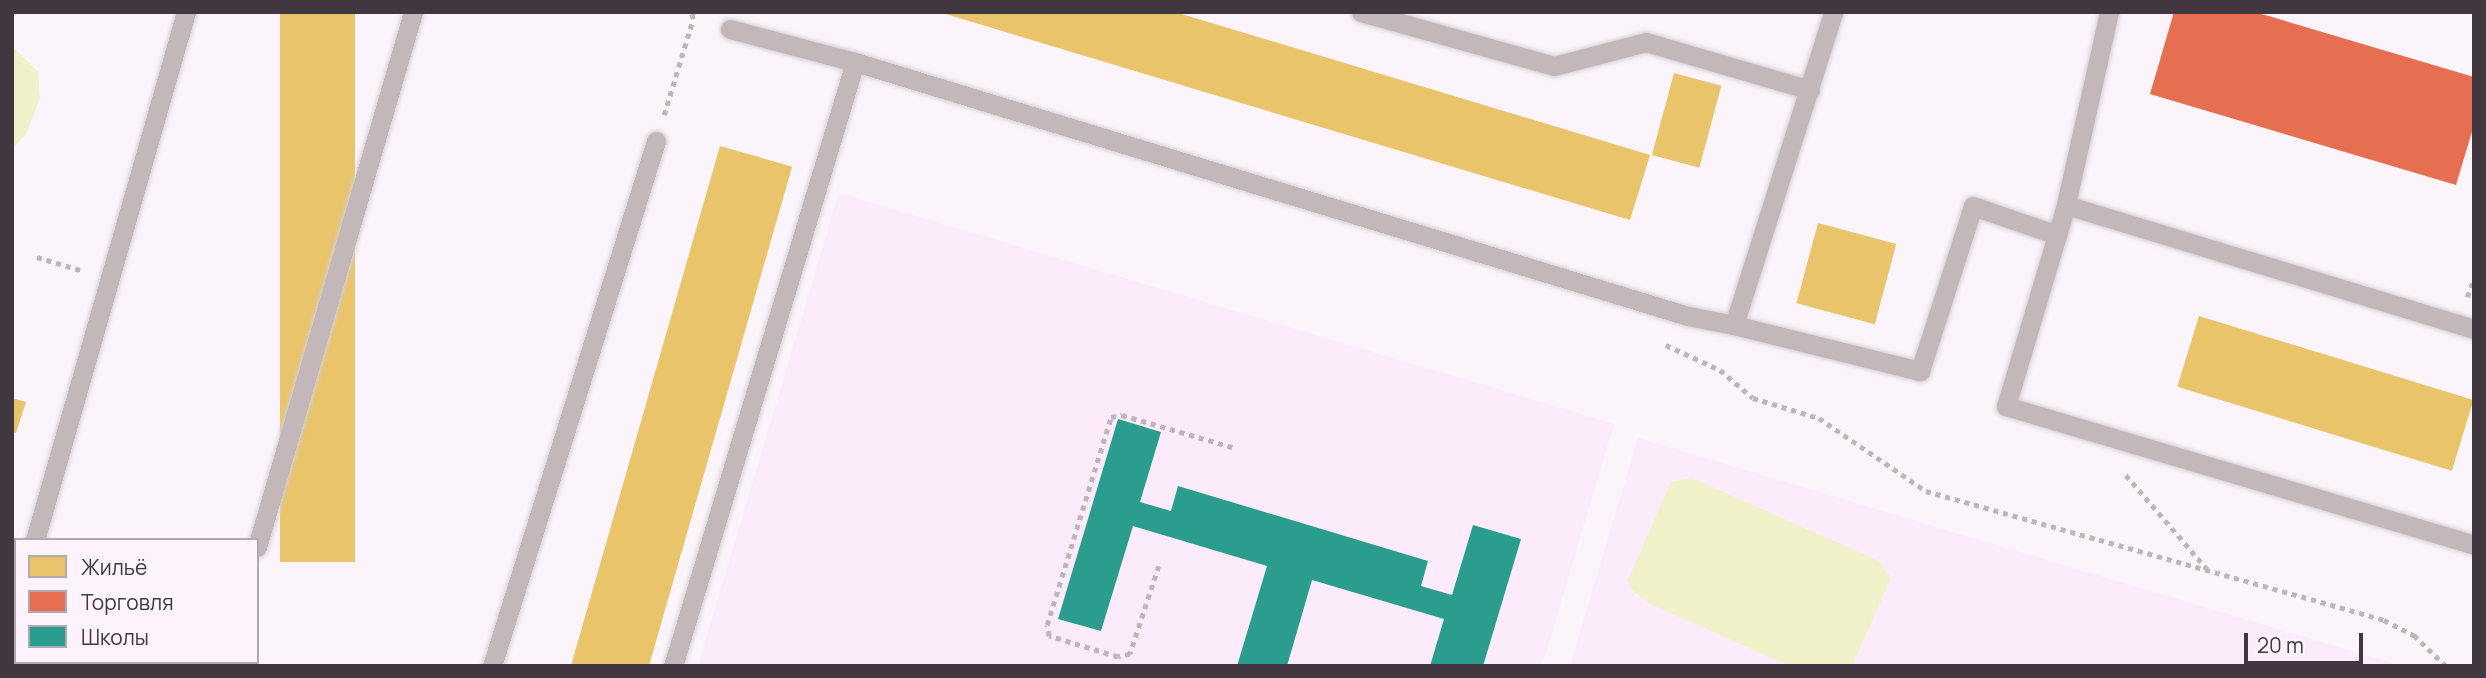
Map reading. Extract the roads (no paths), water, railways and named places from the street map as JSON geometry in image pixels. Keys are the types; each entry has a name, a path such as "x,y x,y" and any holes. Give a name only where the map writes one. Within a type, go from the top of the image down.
{"lane":[{"path":"36,538 186,12"},
{"path":"259,540 413,12"},
{"path":"1361,12 1554,66 1646,42 1810,90"},
{"path":"1734,325 1833,12"},
{"path":"2109,12 2066,205 2006,406 2474,545"},
{"path":"730,29 855,62 1688,316 1920,372 1973,206 2057,235"},
{"path":"673,666 855,62"},
{"path":"492,666 656,141"},
{"path":"2066,205 2474,330"}]}
